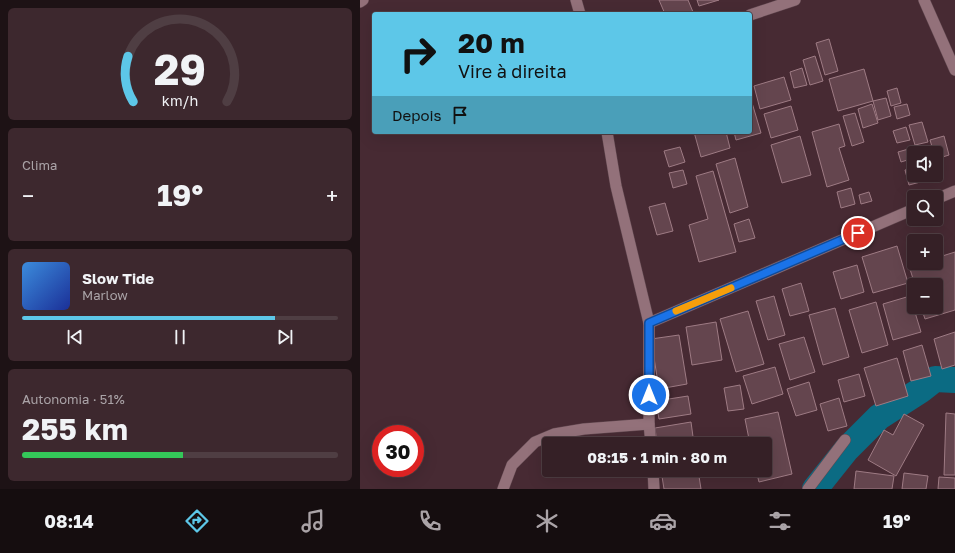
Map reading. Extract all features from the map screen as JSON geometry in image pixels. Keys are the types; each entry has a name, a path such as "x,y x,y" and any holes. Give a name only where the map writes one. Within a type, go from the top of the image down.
{"street":[{"path":"576,0 579,12"},
{"path":"752,14 794,0"},
{"path":"924,0 955,70"},
{"path":"607,134 616,186 649,323 650,437"},
{"path":"943,196 955,191"},
{"path":"649,323 907,212"},
{"path":"504,489 512,465 535,442 554,434 584,429 649,424"},
{"path":"808,489 845,440"},
{"path":"653,477 654,489"}],"building":[{"path":"659,0 688,0 693,12 664,12"},
{"path":"697,0 719,0 699,6"},
{"path":"829,39 838,71 825,75 816,43"},
{"path":"815,56 823,81 810,85 803,60"},
{"path":"802,68 807,85 794,88 790,72"},
{"path":"864,69 873,101 838,111 829,79"},
{"path":"784,77 791,100 760,109 754,86"},
{"path":"897,88 901,103 891,106 887,91"},
{"path":"886,98 891,116 878,120 873,101"},
{"path":"752,103 761,133 736,140 734,134 752,134"},
{"path":"872,104 878,123 863,128 858,109"},
{"path":"907,104 910,115 897,119 894,107"},
{"path":"791,106 798,130 771,138 764,114"},
{"path":"855,113 864,142 852,146 843,116"},
{"path":"922,122 928,142 915,145 909,125"},
{"path":"839,124 845,146 839,148 849,180 827,187 812,132"},
{"path":"906,127 910,140 897,143 893,131"},
{"path":"695,134 726,134 730,148 701,157"},
{"path":"800,136 811,175 782,183 771,145"},
{"path":"944,136 949,155 943,157 943,146 932,146 930,140"},
{"path":"680,147 685,162 669,167 664,151"},
{"path":"907,149 907,160 901,162 898,152"},
{"path":"735,158 748,207 730,213 716,164"},
{"path":"683,170 687,184 673,188 669,173"},
{"path":"713,171 736,252 699,262 689,225 708,219 696,176"},
{"path":"908,182 920,182 909,185"},
{"path":"851,188 855,204 841,208 837,192"},
{"path":"869,192 872,201 861,204 859,195"},
{"path":"665,203 673,231 657,235 649,207"},
{"path":"749,219 755,238 739,242 734,224"},
{"path":"897,246 907,283 873,293 862,257"},
{"path":"955,252 955,310 943,314 943,278 913,278 910,270 943,270 943,256"},
{"path":"857,265 864,292 841,299 833,272"},
{"path":"801,283 809,311 790,316 782,289"},
{"path":"774,296 785,335 768,340 756,301"},
{"path":"907,297 907,314 916,314 921,332 893,340 883,304"},
{"path":"876,302 888,345 862,353 849,310"},
{"path":"835,308 849,357 823,365 809,315"},
{"path":"748,311 764,364 736,372 720,319"},
{"path":"923,314 942,314 925,319"},
{"path":"716,322 722,360 692,365 686,327"},
{"path":"955,332 955,365 942,369 934,339"},
{"path":"679,335 687,384 659,389 651,339"},
{"path":"804,337 815,372 790,380 779,344"},
{"path":"922,345 931,376 911,381 903,351"},
{"path":"897,358 908,396 876,406 864,368"},
{"path":"775,367 783,394 752,404 743,376"},
{"path":"859,374 865,396 844,402 838,380"},
{"path":"809,382 817,410 796,416 787,389"},
{"path":"740,385 744,409 728,411 724,388"},
{"path":"688,396 691,414 659,419 656,401"},
{"path":"839,398 847,426 828,431 820,404"},
{"path":"778,412 792,474 759,482 758,477 772,477 772,437 749,437 745,419"},
{"path":"946,413 955,414 955,475 944,475"},
{"path":"904,414 924,425 896,476 868,460 884,430 893,435"},
{"path":"691,422 693,437 656,437 655,428"},
{"path":"856,471 894,476 892,489 854,489"},
{"path":"904,473 928,476 926,489 902,489"},
{"path":"662,477 699,477 701,489 664,489"},
{"path":"939,477 955,478 955,489 938,489"}],"waterway":[{"path":"815,489 847,449 879,417 921,390 935,379 955,380"}],"slow traffic":[{"path":"676,311 731,288"}],"route":[{"path":"649,395 649,323 858,233"}]}
